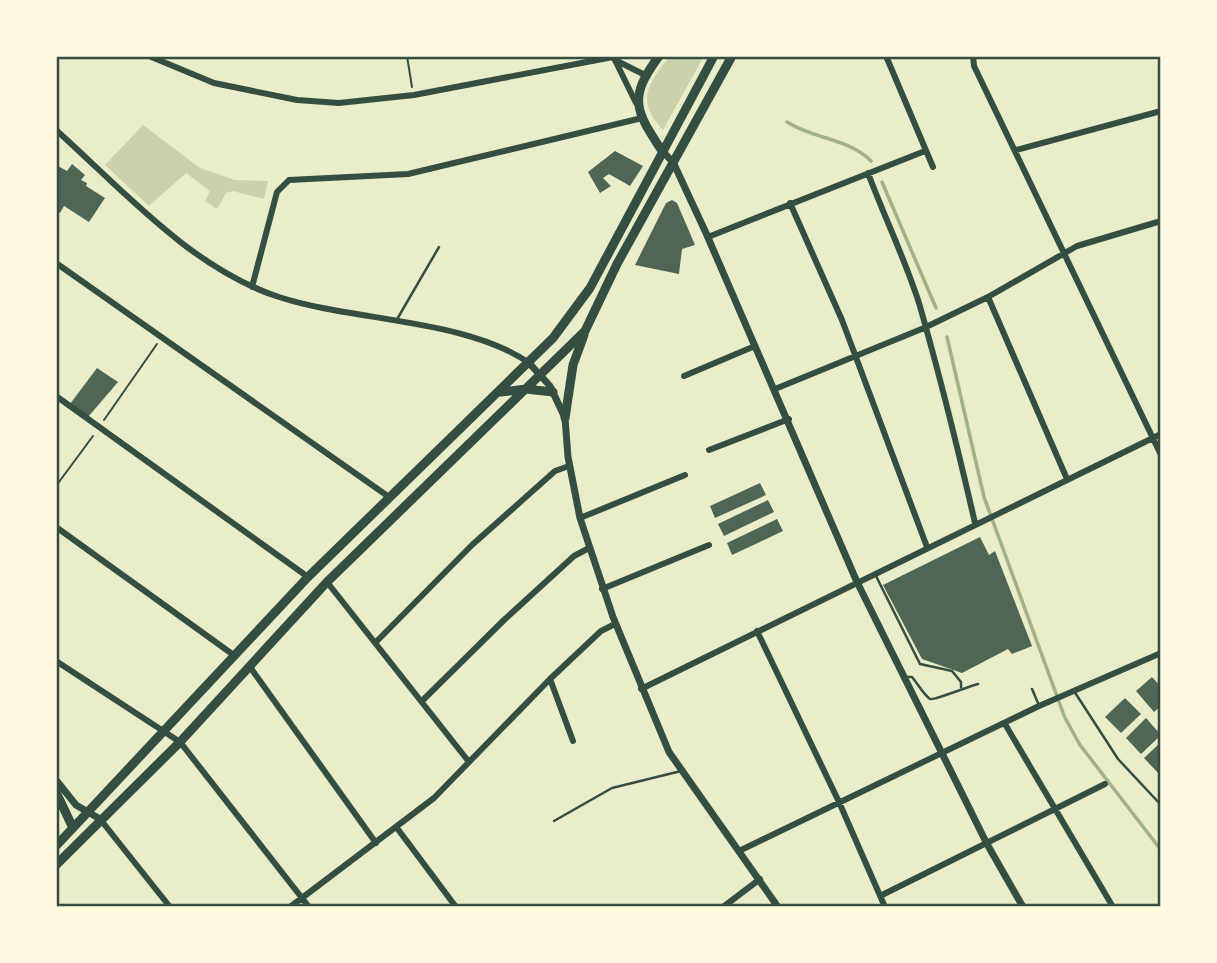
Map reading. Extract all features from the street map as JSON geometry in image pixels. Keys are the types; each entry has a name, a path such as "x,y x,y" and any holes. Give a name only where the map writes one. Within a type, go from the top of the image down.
{"main road":[{"path":"659,56 638,89 636,103 662,150"},
{"path":"56,846 309,577 553,338 590,288 714,56"},
{"path":"565,418 571,375 585,331 732,56"},
{"path":"56,864 180,742 327,582 585,331"},
{"path":"500,392 526,389 553,392"},
{"path":"56,792 73,828"}],"street":[{"path":"149,56 214,83 297,100 339,103 414,95 613,57 636,73 645,75"},
{"path":"886,56 933,167"},
{"path":"973,56 974,66 1161,455"},
{"path":"613,57 636,103"},
{"path":"1016,150 1161,111"},
{"path":"252,287 277,192 289,180 408,174 642,118"},
{"path":"56,130 155,222 209,262 252,287 300,303 477,340 506,350 529,363 542,375 565,418 569,466 580,518 602,589 641,689 669,752 778,907"},
{"path":"662,150 673,162 708,237 789,419 857,582 986,844 1023,907"},
{"path":"708,237 925,151"},
{"path":"868,173 919,304 924,328 943,384 978,522"},
{"path":"790,203 838,310 927,547"},
{"path":"775,389 924,328 988,297 1090,241 1160,224"},
{"path":"56,263 389,497"},
{"path":"988,297 1067,479"},
{"path":"684,376 755,346"},
{"path":"56,396 309,577"},
{"path":"709,450 789,419"},
{"path":"641,689 1002,510 1161,435"},
{"path":"375,643 472,545 555,471 569,466"},
{"path":"580,518 685,475"},
{"path":"56,527 235,656"},
{"path":"602,589 709,545"},
{"path":"422,701 504,620 575,556 589,548"},
{"path":"327,582 469,762"},
{"path":"290,907 435,798 550,679 601,631 615,624"},
{"path":"757,631 839,802 885,907"},
{"path":"739,851 1039,706 1161,653"},
{"path":"56,661 164,729 180,742 309,907"},
{"path":"250,667 376,843"},
{"path":"550,679 573,741"},
{"path":"1005,724 1113,907"},
{"path":"56,780 86,813 100,819 170,907"},
{"path":"880,896 1105,784"},
{"path":"397,828 456,907"},
{"path":"723,907 760,879"}],"lane":[{"path":"396,321 439,247"},
{"path":"875,573 920,664 952,671 961,682 961,687"},
{"path":"903,677 912,677 930,700 935,701 961,687 978,684"},
{"path":"1032,689 1039,706"},
{"path":"1072,692 1118,759 1161,805"},
{"path":"554,821 612,788 681,771"}],"path":[{"path":"407,56 414,95"},
{"path":"56,486 162,338"}],"green space":[{"path":"670,56 704,56 663,130 649,110 647,101 651,84"},
{"path":"143,125 200,168 235,180 268,181 264,199 233,191 226,193 217,209 205,201 210,191 186,173 149,206 105,165"}],"building":[{"path":"615,151 643,166 630,186 609,174 603,178 611,186 600,193 588,172"},
{"path":"72,164 85,175 81,180 87,183 86,186 105,198 89,222 64,206 60,213 56,210 56,165 67,171"},
{"path":"672,200 677,203 695,245 682,249 679,274 635,265 666,203"},
{"path":"97,368 118,382 88,417 70,404"},
{"path":"760,483 766,495 715,518 710,506"},
{"path":"768,500 774,512 724,536 718,524"},
{"path":"777,519 783,531 732,555 727,543"},
{"path":"980,537 989,555 995,551 1032,646 1012,654 1008,649 962,673 922,659 883,585"},
{"path":"1152,677 1161,687 1161,706 1154,712 1136,691"},
{"path":"1125,698 1141,714 1121,733 1105,717"},
{"path":"1146,718 1161,735 1141,754 1126,738"},
{"path":"1161,742 1161,773 1159,774 1144,758"}],"waterway":[{"path":"787,122 852,148 871,161"},
{"path":"882,182 936,308"},
{"path":"947,337 984,497 1065,718 1080,745 1161,850"}]}
